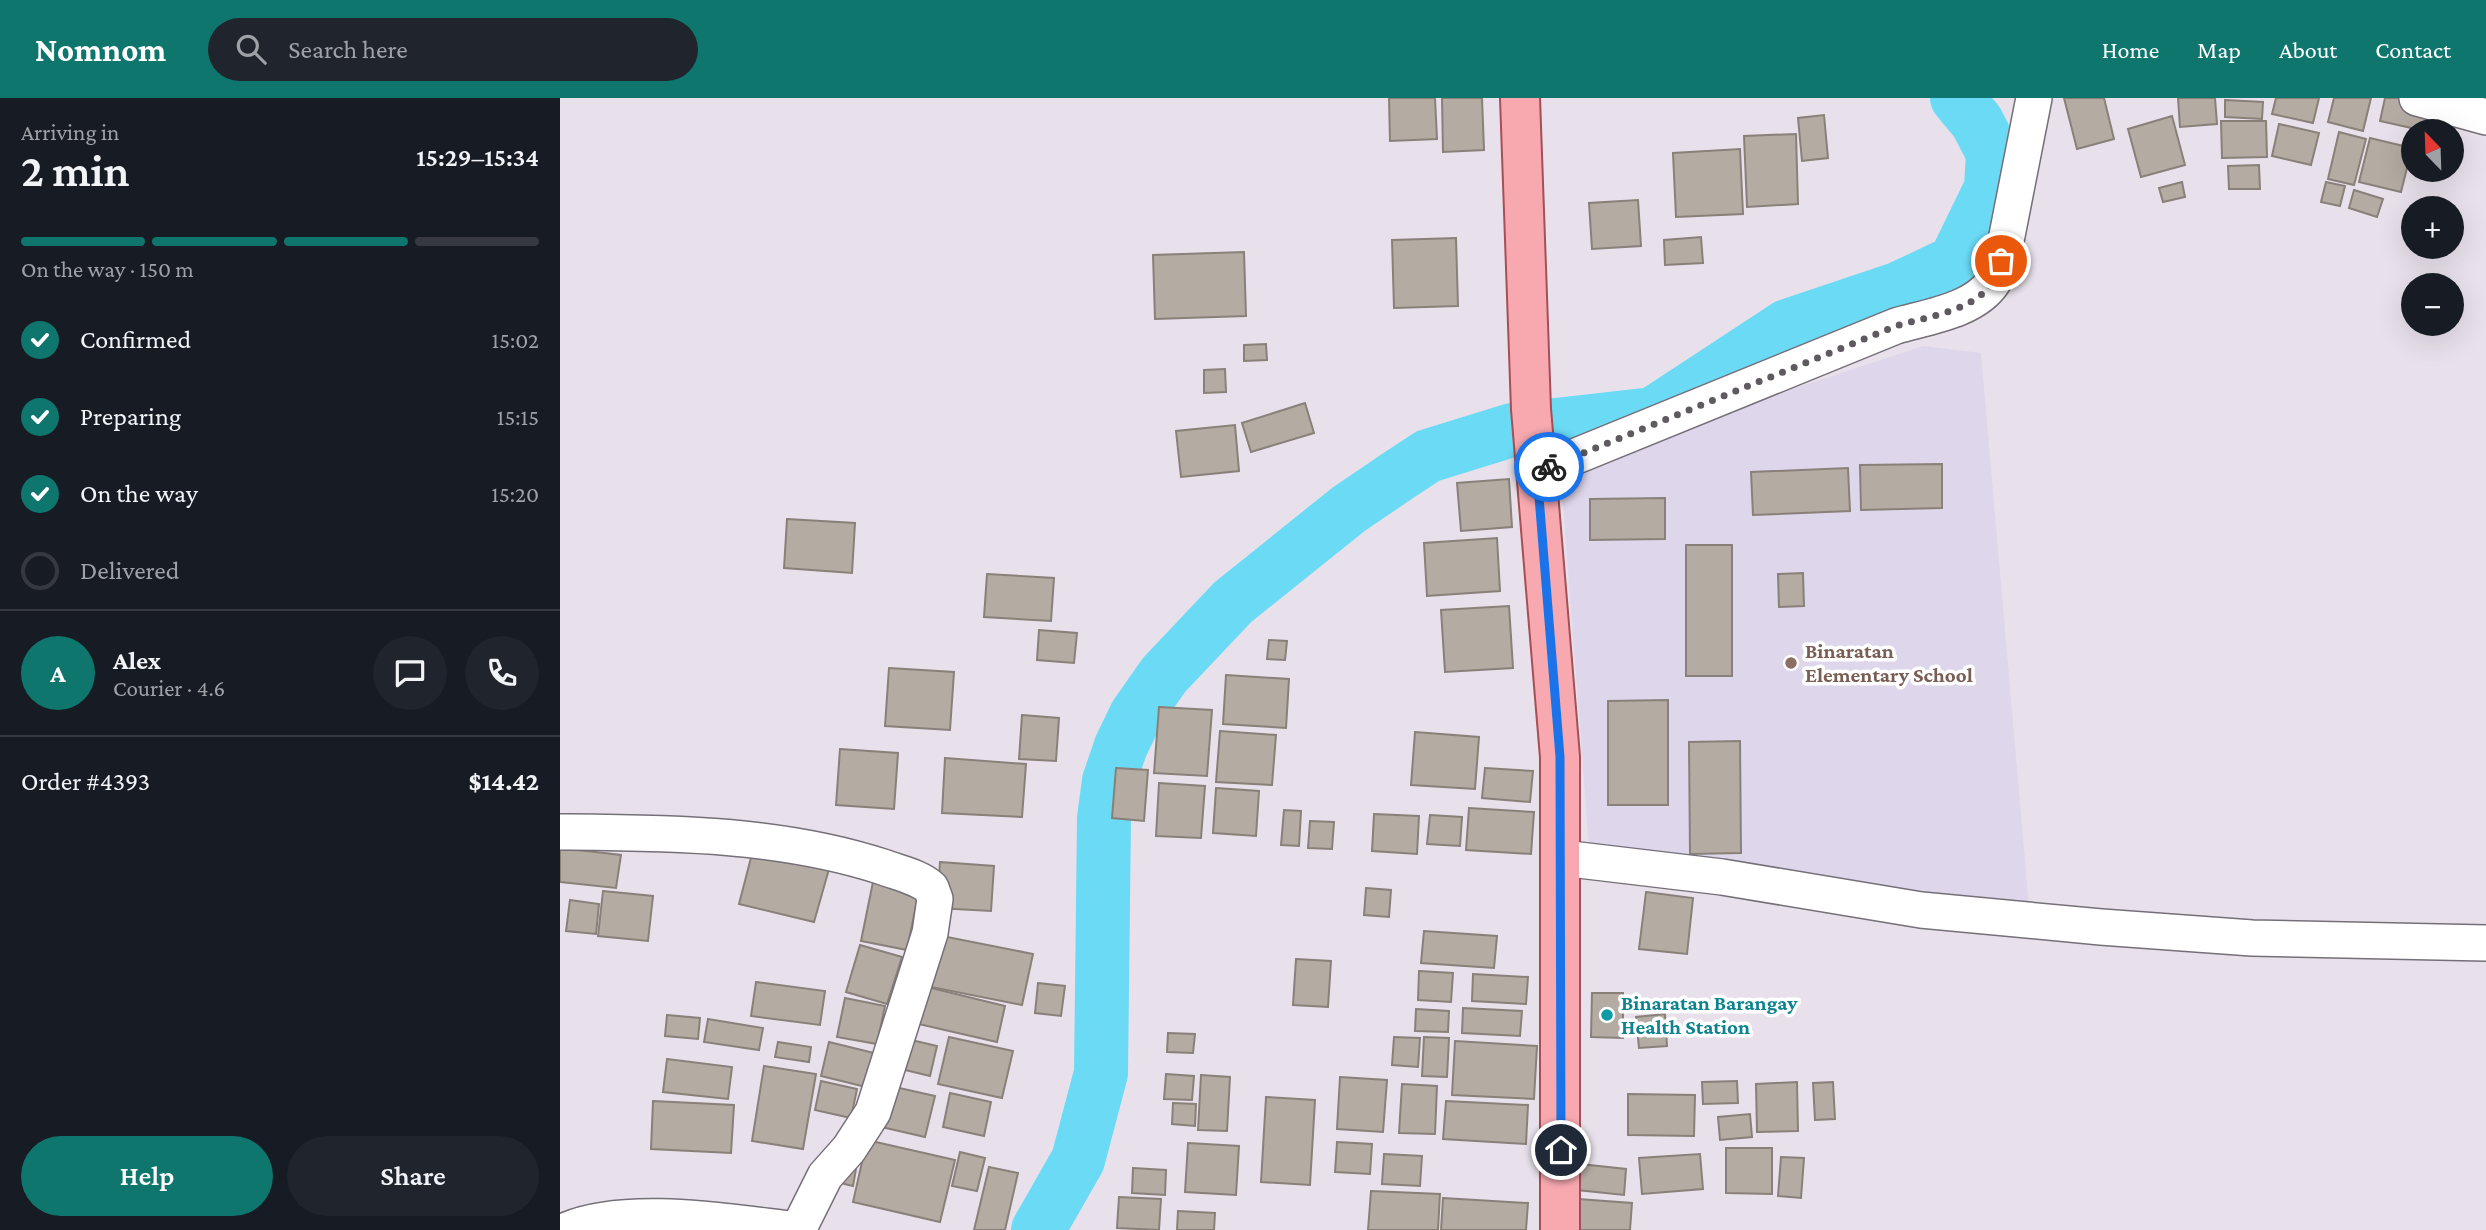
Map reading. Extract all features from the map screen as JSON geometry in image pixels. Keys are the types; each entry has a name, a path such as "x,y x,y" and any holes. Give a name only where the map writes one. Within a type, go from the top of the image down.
{"main road":[{"path":"1520,98 1534,440 1560,757 1560,1230"}],"street":[{"path":"1534,440 1955,309 1978,297 1993,282 2001,261 2034,98"},
{"path":"2417,98 2486,117"},
{"path":"560,832 732,836 869,863 907,876 931,888 935,900 930,933 873,1112 849,1149 825,1176 799,1230 646,1216 610,1218 566,1230"},
{"path":"1562,858 1722,877 1921,910 2101,927 2252,938 2486,943"}],"shaded area":[{"name":"Binaratan Elementary School","path":"1923,346 1981,353 2029,907 1589,848 1561,478 1607,450"}],"building":[{"path":"1389,98 1435,98 1437,139 1390,141"},
{"path":"1442,98 1482,98 1484,150 1443,152"},
{"path":"2064,98 2104,98 2114,139 2077,149"},
{"path":"2178,98 2215,98 2217,124 2180,127"},
{"path":"2276,98 2319,98 2313,123 2272,114"},
{"path":"2334,98 2371,98 2363,131 2328,122"},
{"path":"2385,98 2407,98 2432,104 2428,119 2401,119 2401,126 2380,121"},
{"path":"2225,100 2263,102 2262,119 2225,117"},
{"path":"1824,115 1828,158 1802,161 1798,118"},
{"path":"2172,116 2185,165 2141,177 2128,129"},
{"path":"2221,121 2266,121 2267,157 2222,158"},
{"path":"2279,124 2319,133 2311,165 2272,156"},
{"path":"2339,132 2366,139 2354,185 2328,179"},
{"path":"1796,134 1798,204 1747,207 1744,136"},
{"path":"2370,138 2401,145 2401,182 2404,182 2401,192 2359,182"},
{"path":"1740,149 1743,214 1676,217 1673,153"},
{"path":"2259,165 2260,189 2229,189 2228,166"},
{"path":"2182,182 2185,197 2163,202 2159,188"},
{"path":"2326,182 2345,186 2340,206 2321,202"},
{"path":"2354,190 2383,199 2377,217 2349,208"},
{"path":"1638,200 1641,246 1592,249 1589,203"},
{"path":"1701,237 1703,263 1665,265 1664,240"},
{"path":"1456,238 1458,306 1394,308 1392,240"},
{"path":"1244,252 1246,316 1155,319 1153,255"},
{"path":"1266,344 1267,360 1244,361 1244,345"},
{"path":"1225,369 1226,392 1204,393 1204,370"},
{"path":"1305,403 1314,433 1251,452 1242,423"},
{"path":"1235,425 1239,471 1181,477 1176,431"},
{"path":"1942,464 1942,508 1861,510 1860,465"},
{"path":"1848,468 1850,511 1753,515 1751,472"},
{"path":"1509,479 1512,527 1461,531 1457,483"},
{"path":"1665,498 1665,539 1590,540 1590,499"},
{"path":"787,519 855,523 852,573 784,568"},
{"path":"1497,538 1500,591 1427,596 1424,543"},
{"path":"1686,545 1732,545 1732,676 1686,676"},
{"path":"1803,573 1804,606 1779,607 1778,574"},
{"path":"987,574 1054,578 1051,621 984,617"},
{"path":"1509,606 1513,668 1445,672 1441,610"},
{"path":"1039,630 1077,633 1074,663 1037,660"},
{"path":"1269,640 1287,641 1285,660 1267,659"},
{"path":"889,668 954,672 950,730 885,726"},
{"path":"1226,675 1289,679 1286,728 1223,724"},
{"path":"1668,700 1668,805 1608,805 1608,701"},
{"path":"1159,707 1212,710 1207,776 1154,773"},
{"path":"1022,715 1059,718 1056,761 1019,759"},
{"path":"1220,731 1276,735 1272,785 1216,782"},
{"path":"1415,732 1479,737 1475,789 1411,785"},
{"path":"1740,741 1741,853 1690,854 1689,742"},
{"path":"840,749 898,753 894,809 836,805"},
{"path":"945,758 1026,764 1022,817 942,813"},
{"path":"1116,768 1148,770 1144,821 1112,818"},
{"path":"1485,768 1533,771 1530,802 1482,798"},
{"path":"1159,783 1205,786 1201,838 1156,836"},
{"path":"1216,788 1259,791 1256,836 1213,833"},
{"path":"1469,808 1534,812 1531,854 1466,850"},
{"path":"1284,810 1301,811 1299,846 1281,845"},
{"path":"1374,814 1419,816 1417,854 1372,851"},
{"path":"1430,815 1462,817 1460,846 1427,844"},
{"path":"1310,821 1334,822 1332,849 1308,848"},
{"path":"560,848 621,855 616,888 560,882"},
{"path":"753,850 829,869 814,922 739,904"},
{"path":"940,862 994,866 991,911 937,908"},
{"path":"874,877 920,886 907,950 861,941"},
{"path":"1366,888 1391,890 1389,917 1364,915"},
{"path":"603,891 653,896 648,941 598,936"},
{"path":"1646,892 1693,898 1687,954 1639,949"},
{"path":"570,900 599,904 596,934 566,931"},
{"path":"1424,931 1497,936 1494,968 1421,963"},
{"path":"942,936 1033,954 1022,1005 931,987"},
{"path":"860,945 902,957 887,1004 846,992"},
{"path":"1296,959 1331,961 1328,1007 1293,1005"},
{"path":"1419,971 1453,973 1451,1002 1418,1000"},
{"path":"1473,974 1528,977 1526,1004 1472,1001"},
{"path":"756,982 825,991 820,1025 751,1016"},
{"path":"1038,983 1065,986 1061,1016 1035,1013"},
{"path":"919,985 1005,1006 997,1042 910,1022"},
{"name":"Binaratan Barangay Health Station","path":"1592,993 1623,993 1623,1038 1591,1037"},
{"path":"845,998 885,1006 877,1044 837,1037"},
{"path":"1463,1008 1522,1011 1520,1036 1462,1033"},
{"path":"1416,1009 1449,1011 1448,1032 1415,1031"},
{"path":"1665,1014 1667,1046 1639,1048 1636,1017"},
{"path":"667,1015 700,1018 698,1039 665,1036"},
{"path":"708,1019 763,1028 759,1050 704,1042"},
{"path":"1168,1033 1195,1034 1193,1053 1167,1052"},
{"path":"949,1037 1013,1051 1002,1098 938,1084"},
{"path":"1394,1037 1420,1038 1418,1067 1392,1065"},
{"path":"1424,1037 1449,1038 1447,1077 1422,1076"},
{"path":"907,1039 937,1046 930,1076 901,1069"},
{"path":"1455,1041 1537,1046 1534,1099 1452,1095"},
{"path":"778,1042 811,1047 809,1062 775,1057"},
{"path":"829,1042 874,1053 866,1087 821,1076"},
{"path":"667,1059 732,1067 728,1099 663,1092"},
{"path":"764,1066 816,1074 803,1149 752,1141"},
{"path":"1166,1074 1194,1076 1192,1100 1164,1099"},
{"path":"1201,1075 1230,1077 1227,1131 1198,1130"},
{"path":"1340,1077 1387,1080 1383,1132 1337,1129"},
{"path":"821,1081 857,1089 851,1118 815,1110"},
{"path":"1737,1081 1738,1103 1703,1104 1702,1082"},
{"path":"1797,1082 1798,1131 1757,1132 1756,1084"},
{"path":"1833,1082 1835,1119 1815,1120 1813,1083"},
{"path":"1402,1084 1437,1086 1435,1134 1399,1133"},
{"path":"886,1085 935,1096 925,1137 877,1126"},
{"path":"950,1093 991,1102 984,1136 943,1127"},
{"path":"1628,1094 1695,1095 1694,1136 1628,1135"},
{"path":"1266,1097 1315,1100 1310,1185 1261,1182"},
{"path":"653,1101 734,1105 731,1153 651,1149"},
{"path":"1446,1101 1528,1105 1526,1144 1443,1139"},
{"path":"1173,1103 1196,1104 1195,1126 1172,1124"},
{"path":"1750,1114 1752,1137 1720,1140 1718,1117"},
{"path":"867,1140 955,1160 940,1222 853,1202"},
{"path":"1337,1142 1372,1144 1370,1174 1335,1172"},
{"path":"1188,1143 1239,1146 1236,1195 1185,1192"},
{"path":"1726,1148 1772,1148 1772,1194 1726,1193"},
{"path":"960,1152 985,1158 977,1191 952,1186"},
{"path":"1384,1154 1422,1156 1420,1186 1382,1184"},
{"path":"1700,1154 1703,1189 1642,1194 1639,1158"},
{"path":"1781,1157 1804,1158 1801,1198 1778,1196"},
{"path":"1580,1164 1626,1169 1624,1195 1577,1190"},
{"path":"835,1165 856,1169 853,1186 832,1181"},
{"path":"989,1167 1018,1173 1005,1230 974,1230"},
{"path":"1133,1168 1166,1170 1165,1195 1132,1193"},
{"path":"1371,1191 1440,1194 1438,1230 1368,1230"},
{"path":"1119,1197 1161,1199 1159,1230 1117,1228"},
{"path":"1443,1198 1528,1203 1526,1230 1441,1230"},
{"path":"1578,1199 1632,1203 1630,1230 1576,1230"},
{"path":"1178,1211 1215,1213 1214,1230 1177,1230"}],"waterway":[{"path":"1038,1230 1078,1160 1101,1073 1104,818 1109,781 1121,746 1136,715 1164,675 1233,602 1349,509 1428,456 1512,430 1653,414 1787,326 1900,288 1955,262 1991,188 1993,153 1977,122 1957,98"}],"way so far":[{"path":"1549,467 1896,326 1955,309 1978,297 1993,282 2001,261"}],"place":[{"name":"Binaratan Elementary School","path":"1791,663"},
{"name":"Binaratan Barangay Health Station","path":"1607,1015"}],"route":[{"path":"1549,467 1537,472 1560,757 1561,1150"}]}
